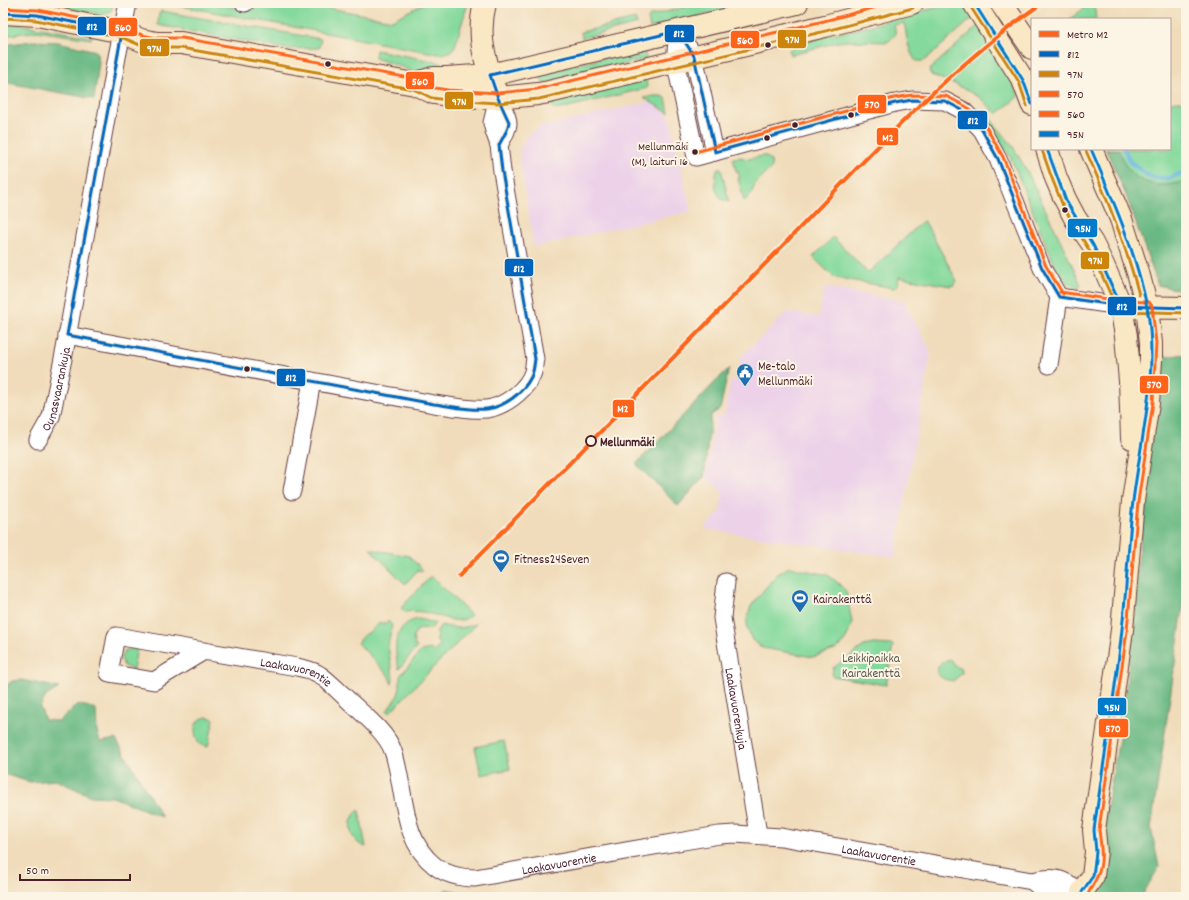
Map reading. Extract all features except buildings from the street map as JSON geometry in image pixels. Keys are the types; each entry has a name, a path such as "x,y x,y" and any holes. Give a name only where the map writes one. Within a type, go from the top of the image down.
{"main road":[{"path":"485,3 482,16 481,42 483,53 498,98"},
{"path":"414,84 433,78 490,75 797,3"},
{"path":"3,13 37,15 122,32 141,40 157,43 181,42 414,84 434,92 447,95 498,98 538,94 825,26 912,3"},
{"path":"974,3 1023,80 1031,101"},
{"path":"1001,3 1031,47"},
{"path":"1047,150 1056,178 1065,199 1094,248 1121,306 1126,336 1130,381 1134,501"},
{"path":"1082,894 1079,875 1083,849 1094,830 1122,630 1134,501 1148,396 1151,343 1147,307 1128,238 1104,176 1091,150"},
{"path":"1121,306 1186,308"}],"street":[{"name":"Ounasvaarankuja","path":"38,440 51,416 128,3"},
{"path":"678,32 684,59 696,157 895,103 912,100 945,101 964,111 982,130 998,159 1042,268 1060,297 1049,365"},
{"path":"684,59 716,152"},
{"path":"67,335 434,404 477,409 492,408 507,401 519,392 528,382 533,372 535,359 502,171 499,145 492,123 498,98"},
{"path":"1060,297 1121,306"},
{"path":"292,492 312,380"},
{"name":"Laakavuorenkuja","path":"726,582 722,618 758,834"},
{"name":"Laakavuorentie","path":"204,651 154,681 109,673 116,636 204,651 308,669 323,677 371,722 389,743 396,759 411,832 417,845 428,860 439,869 452,875 465,878 475,878 719,835 758,834 812,842 1032,881 1046,877 1065,881 1082,894"}],"shaded area":[{"path":"650,102 669,115 691,211 534,247 520,162 520,148 527,136 539,127"},
{"path":"824,287 904,301 931,352 895,557 704,529 720,512 723,492 706,478 716,415 724,416 731,380 737,381 741,356 787,312 819,317"}],"green space":[{"path":"36,3 108,3 114,5 110,12 102,15"},
{"path":"165,3 206,3 253,10 254,3 302,3 392,20 425,3 468,3 455,46 452,50 444,54 439,54"},
{"path":"701,3 754,3 650,28 648,18 650,16"},
{"path":"1091,3 1094,3 1096,18 1071,18"},
{"path":"953,4 964,7 975,16 924,61 916,61 913,57 909,47 904,23 894,25 896,34 888,42 838,42 790,55 789,50 825,35 858,29"},
{"path":"161,11 321,39 319,48 286,49 158,25 159,13"},
{"path":"635,19 637,24 582,38 581,32"},
{"path":"3,23 92,37 91,39 37,31 3,36"},
{"path":"982,25 1019,96 997,114 979,97 955,84 931,75 929,70 978,26"},
{"path":"32,41 58,42 96,51 99,62 94,99 3,82 3,45"},
{"path":"644,48 646,59 543,84 540,74"},
{"path":"376,50 437,62 443,64 444,69 426,72 413,71 375,58"},
{"path":"646,77 647,88 560,109 553,108 548,101"},
{"path":"662,96 666,98 669,113 644,98"},
{"path":"1171,102 1186,102 1186,291 1158,285 1126,195 1106,150 1171,150"},
{"path":"985,112 1012,145 1026,169 1075,271 1081,285 1079,288 1067,283 1058,273 1010,156 982,115"},
{"path":"1106,150 1118,150 1131,173 1145,182 1162,185 1178,183 1186,180 1186,291 1158,285 1126,195"},
{"path":"766,156 771,161 772,167 755,184 751,195 744,201 738,178 740,178 738,171 736,171 733,158 740,157 748,159"},
{"path":"718,168 721,168 729,202 720,197 716,188 716,173"},
{"path":"924,220 957,281 954,285 951,286 899,277 898,285 894,288 833,277 813,257 833,237 868,273"},
{"path":"1186,354 1186,587 1151,828 1159,867 1144,892 1144,897 1092,897 1097,881 1107,807 1123,716 1131,643 1156,358"},
{"path":"729,368 720,409 711,415 704,477 678,506 636,464"},
{"path":"370,549 409,556 422,569 422,572 418,570 405,584"},
{"name":"Kairakenttä","path":"789,567 828,575 846,591 852,622 843,644 835,650 813,657 763,648 752,640 747,628 747,619 751,606 776,575"},
{"path":"431,576 471,615 462,620 452,620 425,612 405,612 401,608"},
{"path":"419,619 435,623 431,629 423,628 416,631 413,637 415,646 417,647 399,669 396,653 397,638 404,626 410,621"},
{"path":"388,621 392,625 388,646 393,679 392,684 388,675 358,643 364,635 370,632 379,623 387,623"},
{"path":"476,624 389,713 387,711 398,695 400,676 421,651 431,649 434,652 440,645 437,642 437,631 441,625 458,628"},
{"name":"Leikkipaikka Kairakenttä","path":"873,644 893,645 886,685 832,676 833,668 864,646"},
{"path":"137,648 133,670 124,666 121,658 124,651"},
{"path":"950,659 954,665 962,670 962,673 953,681 942,678 937,672 937,669 941,664"},
{"path":"22,680 59,688 46,696 40,707 45,720 59,721 78,704 96,709 97,731 100,742 116,739 162,817 113,797 91,796 56,780 30,782 3,774 3,688 12,681"},
{"path":"207,717 214,719 208,747 199,744 195,731 196,724"},
{"path":"504,741 510,769 481,775 475,747"},
{"path":"359,810 366,847 356,841 351,831 352,820"},
{"path":"446,889 465,893 465,897 437,897"}],"waterway":[{"path":"1124,150 1130,162 1150,177 1167,179 1185,172"}],"metro line":[{"name":"M2","path":"459,576 729,301 898,126 968,61 1004,31 1042,3"}],"transit line":[{"name":"560","path":"3,8 38,10 123,27 142,35 157,38 182,38 416,79 435,88 498,93 537,89 824,21 892,3"},
{"name":"95N","path":"974,3 1023,80 1031,101"},
{"name":"97N","path":"970,6 1019,82 1027,106"},
{"name":"97N","path":"3,18 36,20 121,37 140,45 156,48 181,48 413,89 432,98 498,103 539,99 826,31 913,8"},
{"name":"812","path":"3,13 37,15 122,32"},
{"name":"812","path":"67,335 434,404 474,409 487,409 500,405 518,394 528,383 533,372 535,359 502,171 499,145 507,130 509,122 498,98 490,75 678,31 694,56 715,152 895,103 912,100 945,101 964,111 982,130 998,159 1042,268 1059,297"},
{"name":"812","path":"67,335 122,32"},
{"name":"570","path":"695,152 894,98 912,95 946,96 967,107 986,127 1003,157 1046,266 1063,294"},
{"name":"97N","path":"1042,150 1063,206 1095,260 1117,309 1121,311 1186,313"},
{"name":"95N","path":"1047,150 1066,201 1093,245 1121,306"},
{"name":"95N","path":"1082,892 1093,876 1096,852 1094,830 1119,654 1131,517 1148,404 1151,356 1147,307 1137,266 1123,226 1091,150"},
{"name":"97N","path":"1086,151 1116,222 1139,295"},
{"name":"570","path":"1060,292 1121,301 1149,302 1152,306 1156,343 1153,403 1138,502 1127,631 1099,830 1101,842 1101,866 1087,897"},
{"name":"812","path":"1059,297 1121,306 1186,308"}],"place":[{"name":"Mellunmäki (M), laituri 16","path":"695,152"},
{"name":"Me-talo Mellunmäki","path":"745,387"},
{"name":"Mellunmäki","path":"591,441"},
{"name":"Fitness24Seven","path":"501,573"},
{"name":"Kairakenttä","path":"800,613"}]}
